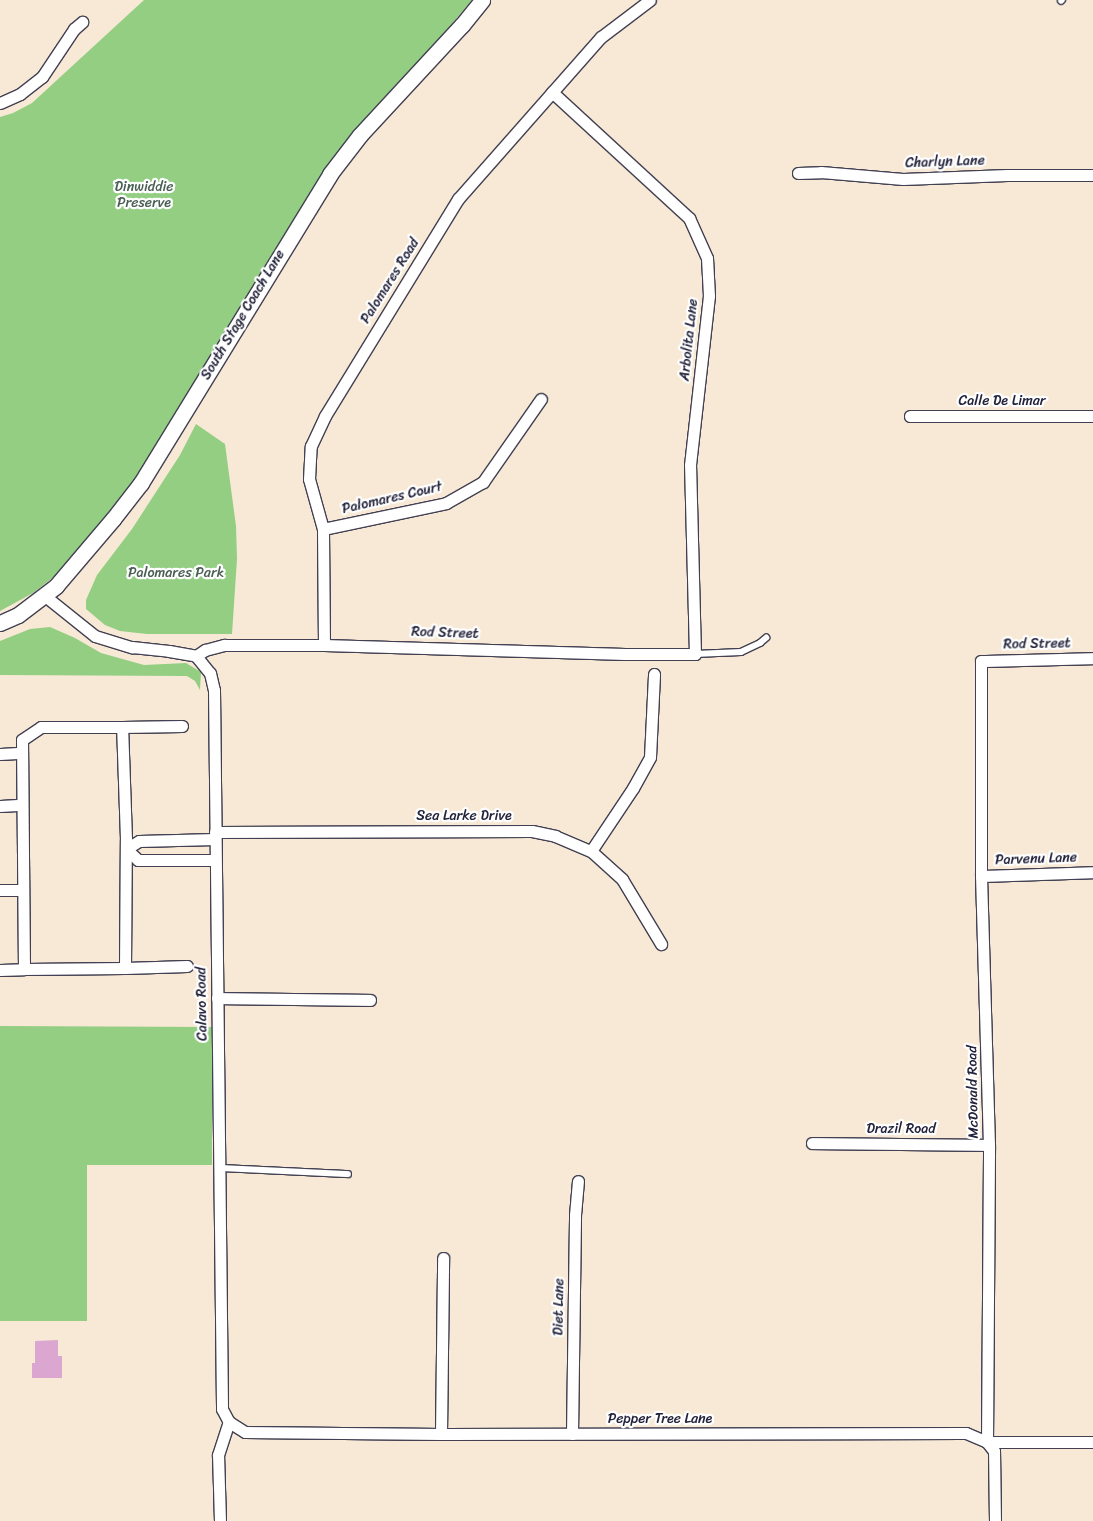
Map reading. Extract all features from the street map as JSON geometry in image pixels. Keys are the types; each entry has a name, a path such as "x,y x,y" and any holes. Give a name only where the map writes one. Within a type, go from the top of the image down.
{"main road":[{"name":"South Stage Coach Lane","path":"0,623 18,614 45,596 113,519 141,483 330,174 360,136 462,25 482,0"}],"street":[{"name":"Palomares Road","path":"324,645 322,529 309,479 311,446 324,416 458,199 601,37 650,0"},
{"path":"0,103 20,94 42,77 74,29 82,22"},
{"name":"Arbolita Lane","path":"552,92 689,218 707,258 709,296 690,465 695,654"},
{"name":"Charlyn Lane","path":"798,173 821,172 903,179 1006,175 1093,175"},
{"name":"Palomares Court","path":"322,529 446,503 483,482 541,399"},
{"name":"Calle De Limar","path":"910,416 1093,416"},
{"path":"45,596 95,636 132,647 196,656"},
{"name":"Rod Street","path":"196,656 205,650 224,645 324,645 625,654 695,654"},
{"name":"Calavo Road","path":"196,656 210,673 214,690 222,1409 229,1422"},
{"name":"Rod Street","path":"981,661 1093,658"},
{"name":"McDonald Road","path":"981,661 981,876 989,1145 988,1442 994,1451 995,1521"},
{"path":"591,851 633,788 650,757 654,674"},
{"path":"24,969 22,740 41,727 182,726"},
{"path":"122,727 126,849 125,968"},
{"path":"0,754 22,752"},
{"path":"0,806 22,805"},
{"name":"Sea Larke Drive","path":"126,849 139,840 215,835 532,831 555,836 591,851 622,879 660,944"},
{"path":"126,849 138,860 215,860"},
{"name":"Parvenu Lane","path":"981,876 1093,872"},
{"path":"0,890 23,890"},
{"path":"0,970 187,966"},
{"path":"217,998 370,1000"},
{"name":"Drazil Road","path":"812,1143 989,1145"},
{"name":"Diet Lane","path":"572,1434 575,1215 578,1180"},
{"path":"441,1434 443,1258"},
{"path":"220,1521 218,1455 224,1432 229,1422"},
{"name":"Pepper Tree Lane","path":"229,1422 245,1432 441,1434 966,1433 988,1442 1093,1442"}],"lane":[{"path":"695,654 741,652 766,638"},
{"path":"219,1168 348,1174"}],"green space":[{"name":"Dinwiddie Preserve","path":"144,0 472,0 320,181 148,463 65,568 33,593 0,611 0,117 13,113 32,103"},
{"name":"Palomares Park","path":"196,424 225,444 236,526 237,559 232,634 147,634 120,631 105,625 86,609 86,600 97,575 132,529 180,455"},
{"path":"50,627 75,638 101,653 144,665 186,663 201,672 200,690 195,681 187,676 0,675 0,641 30,629"},
{"path":"0,1026 212,1027 212,1165 87,1165 87,1321 0,1321"}],"building":[{"path":"58,1340 58,1356 62,1356 62,1378 32,1378 32,1363 35,1363 35,1341"}]}
